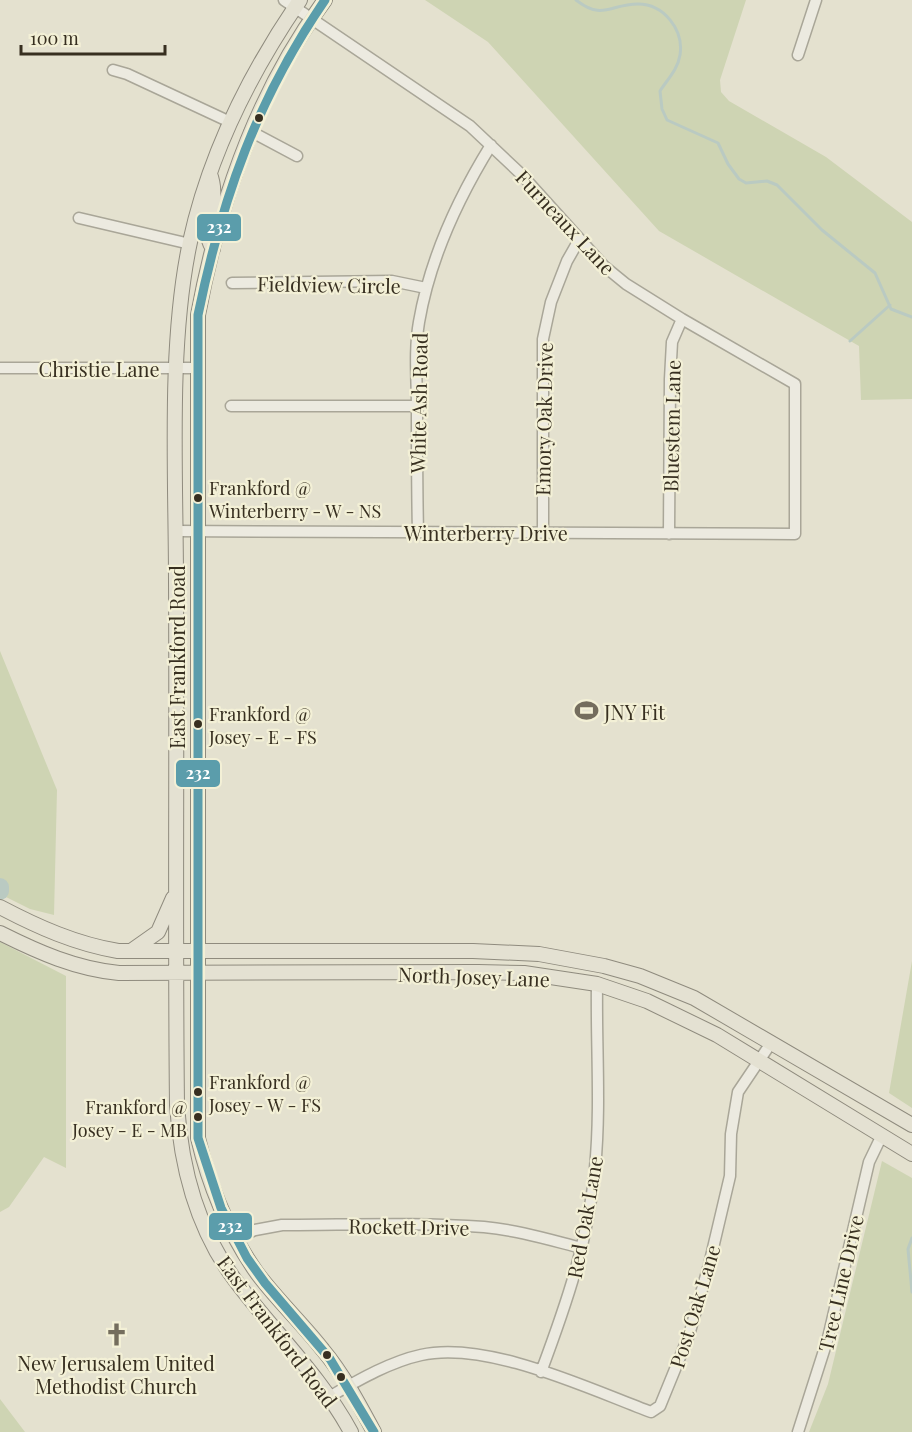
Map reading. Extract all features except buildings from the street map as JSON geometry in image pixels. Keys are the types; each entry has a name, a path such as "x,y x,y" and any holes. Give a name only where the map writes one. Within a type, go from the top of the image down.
{"main road":[{"name":"East Frankford Road","path":"326,0 275,77 250,131 213,249 198,315 198,1138 225,1218 256,1272 325,1351 374,1432"},
{"name":"East Frankford Road","path":"293,3 230,122 210,174 190,243 178,369 175,972 177,1105 182,1156 197,1209 234,1279 303,1360 351,1432"},
{"path":"210,174 215,190 206,231 213,249"},
{"path":"176,739 198,739"},
{"path":"129,951 158,932 176,890"},
{"name":"North Josey Lane","path":"0,907 55,934 93,947 129,951 197,953 473,951 539,954 640,976 694,998 912,1125"},
{"name":"North Josey Lane","path":"2,934 64,963 98,972 478,972 524,974 597,984 647,1001 695,1024 912,1154"},
{"path":"473,951 478,972"},
{"path":"182,1156 202,1153"}],"street":[{"path":"798,55 816,0"},
{"name":"Furneaux Lane","path":"293,3 312,19 446,109 491,145 522,175 579,240 626,284 681,319 795,384 795,534"},
{"path":"112,70 127,74 230,122"},
{"path":"250,131 297,156"},
{"name":"White Ash Road","path":"418,532 419,324 426,288 458,202 491,145"},
{"path":"79,218 190,243"},
{"name":"Emory Oak Drive","path":"543,532 543,339 555,291 567,261 579,240"},
{"name":"Fieldview Circle","path":"232,283 392,281 426,288"},
{"name":"Bluestem Lane","path":"669,534 672,342 681,319"},
{"name":"Christie Lane","path":"0,368 197,368"},
{"path":"231,406 417,406"},
{"name":"Winterberry Drive","path":"176,531 795,534"},
{"name":"Red Oak Lane","path":"541,1372 570,1293 582,1248 597,1151 597,984"},
{"name":"Post Oak Lane","path":"329,1397 396,1364 435,1353 477,1355 541,1372 651,1412 660,1406 690,1335 709,1265 730,1176 731,1134 738,1092 771,1043"},
{"name":"Tree Line Drive","path":"798,1432 828,1338 869,1162 882,1135"},
{"name":"Rockett Drive","path":"236,1238 255,1230 282,1225 486,1227 524,1233 582,1248"}],"green space":[{"path":"425,0 746,0 720,80 721,92 729,101 826,157 912,222 912,399 861,400 859,346 659,231 488,42"},
{"path":"0,651 57,790 54,915 30,909 0,894"},
{"path":"0,942 66,976 66,1168 44,1157 9,1207 0,1212"},
{"path":"912,961 912,1108 889,1093"},
{"path":"882,1161 912,1178 912,1432 809,1432 828,1384"},
{"path":"0,1399 25,1432 0,1432"}],"waterway":[{"path":"576,0 593,9 607,10 638,4 656,8 664,14 675,28 680,46 677,65 660,91 662,109 667,120 718,143 728,164 739,179 746,183 767,181 777,185 822,230 875,273 891,309 912,317"},
{"path":"850,341 890,305"},
{"path":"912,1238 908,1249 912,1292"}],"transit line":[{"name":"232","path":"325,0 280,75 245,151 218,230 198,315 198,1138 221,1208 247,1258 265,1283 330,1359 374,1432"}],"place":[{"name":"Frankford @ Winterberry - W - NS","path":"198,498"},
{"name":"JNY Fit","path":"586,711"},
{"name":"Frankford @ Josey - E - FS","path":"198,724"},
{"name":"Frankford @ Josey - W - FS","path":"198,1092"},
{"name":"Frankford @ Josey - E - MB","path":"198,1117"},
{"name":"New Jerusalem United Methodist Church","path":"116,1334"}]}
